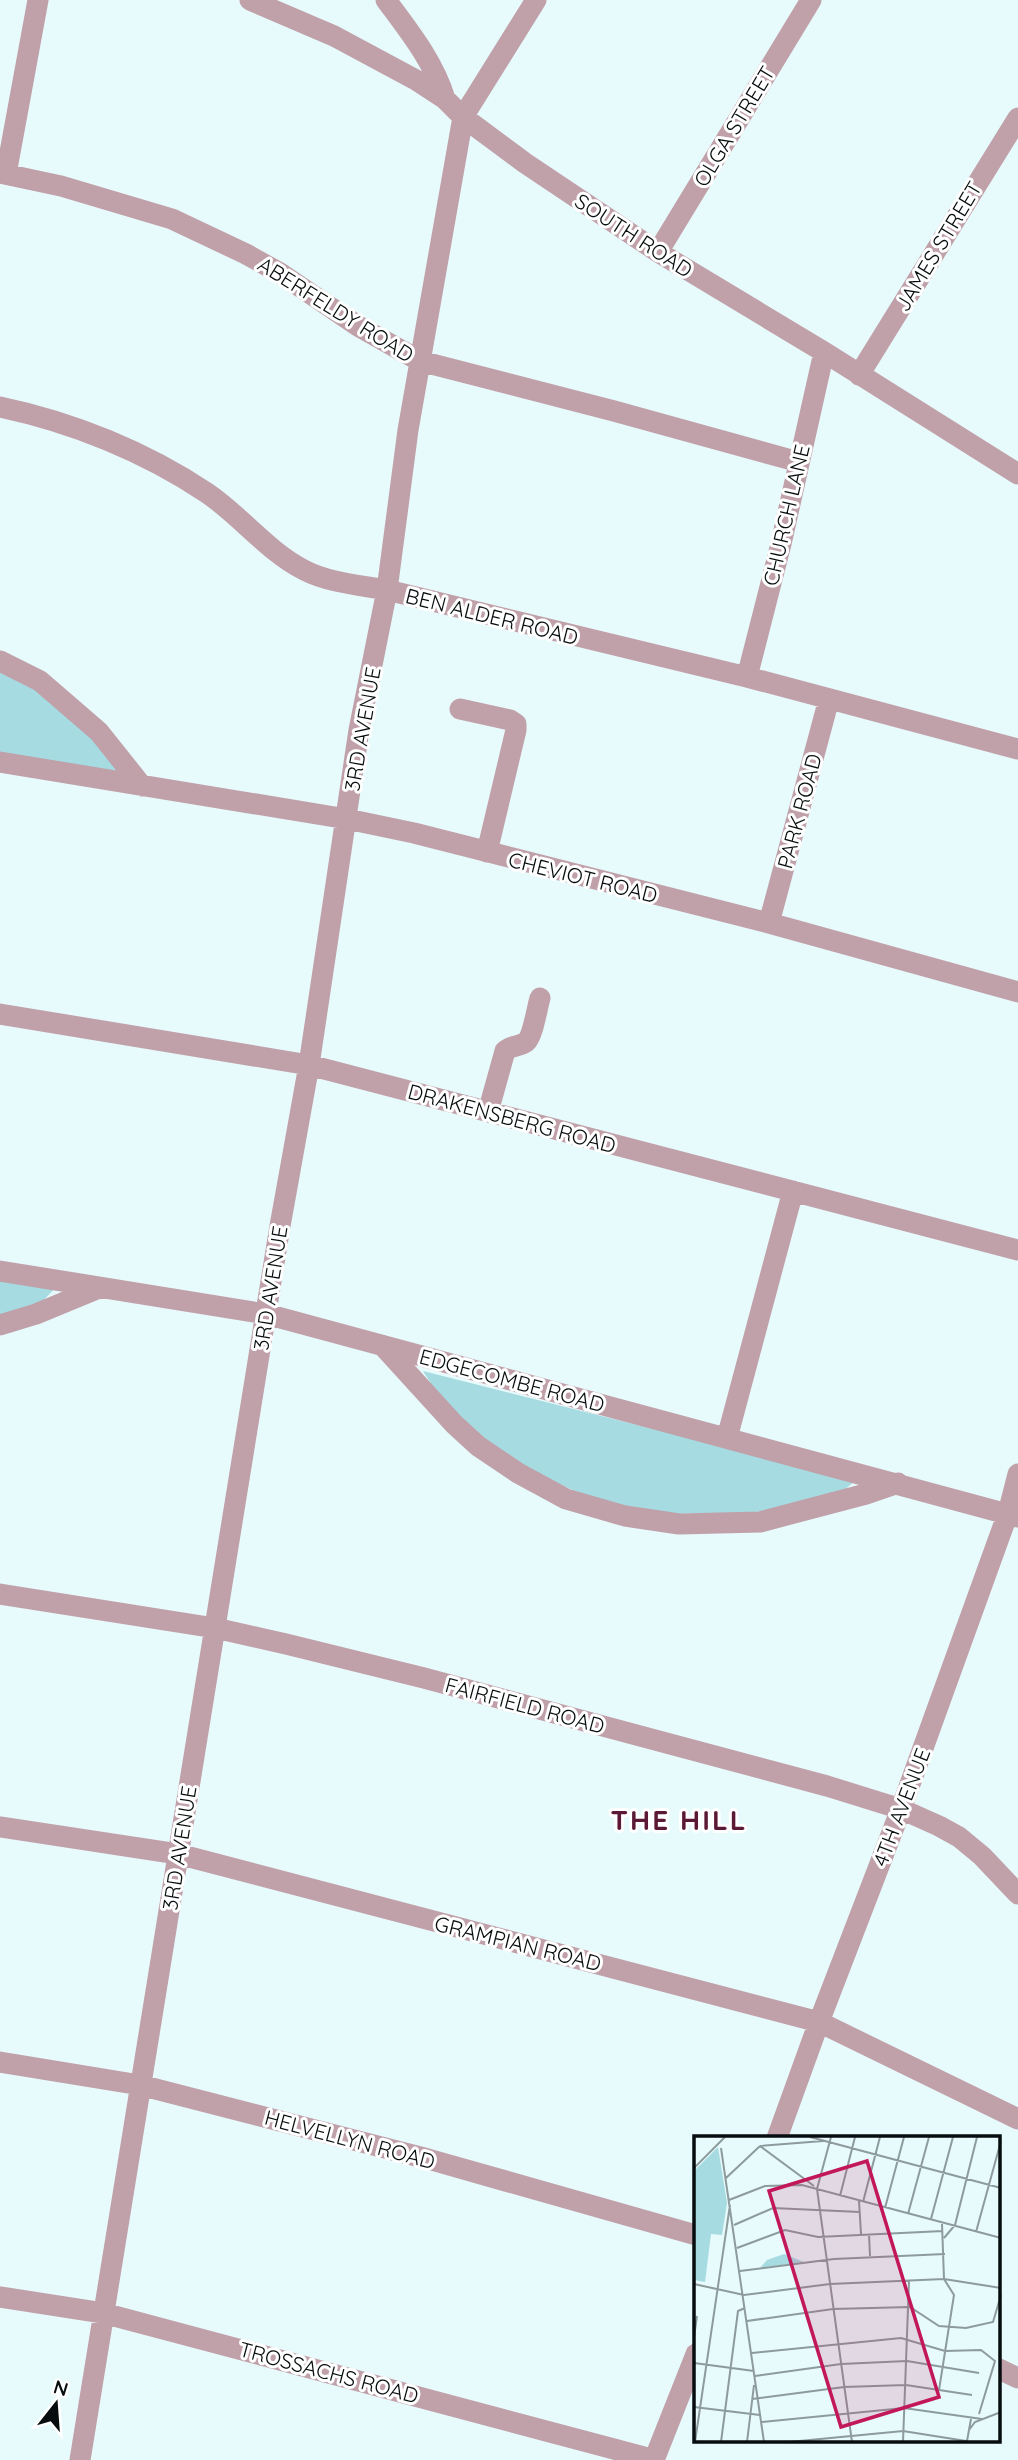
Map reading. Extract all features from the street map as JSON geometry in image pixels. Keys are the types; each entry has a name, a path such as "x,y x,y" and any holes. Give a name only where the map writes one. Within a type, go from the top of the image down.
{"street":[{"path":"3,173 38,0"},
{"name":"SOUTH ROAD","path":"250,0 334,36 416,80 445,99 463,117 525,163 658,252 1018,474"},
{"path":"386,0 428,58 439,79 445,99"},
{"path":"463,117 536,0"},
{"name":"OLGA STREET","path":"658,252 811,0"},
{"name":"3RD AVENUE","path":"80,2460 309,1065 359,730 387,590 408,430 463,117"},
{"name":"JAMES STREET","path":"859,375 1018,118"},
{"name":"ABERFELDY ROAD","path":"3,173 61,186 172,219 280,273 358,326 420,361 799,462"},
{"name":"CHURCH LANE","path":"747,677 824,352"},
{"name":"BEN ALDER ROAD","path":"0,407 38,415 153,461 208,494 305,571 747,677 1018,749"},
{"path":"0,661 40,681 99,732 142,786"},
{"name":"PARK ROAD","path":"769,923 829,699"},
{"path":"460,709 510,720 516,724 487,852"},
{"name":"CHEVIOT ROAD","path":"0,762 347,819 414,833 769,923 1018,992"},
{"path":"488,1112 505,1051 510,1046 525,1043 530,1036 540,998"},
{"name":"DRAKENSBERG ROAD","path":"0,1014 309,1065 1018,1250"},
{"path":"727,1438 793,1191"},
{"name":"EDGECOMBE ROAD","path":"0,1271 266,1314 1013,1515"},
{"path":"0,1325 36,1314 99,1288"},
{"path":"382,1346 478,1446 518,1473 566,1499 625,1516 679,1524 760,1522 898,1483"},
{"name":"4TH AVENUE","path":"778,2136 818,2022 1013,1515 1018,1474"},
{"name":"FAIRFIELD ROAD","path":"0,1594 215,1628 451,1685 827,1786 901,1810 959,1838 982,1856 1018,1894"},
{"name":"GRAMPIAN ROAD","path":"0,1827 178,1854 818,2022 1018,2119"},
{"name":"HELVELLYN ROAD","path":"0,2062 140,2085 428,2159 694,2234"},
{"name":"TROSSACHS ROAD","path":"0,2297 103,2313 655,2460"},
{"path":"655,2460 694,2359"},
{"path":"1000,2369 1018,2378"}],"shaded area":[{"path":"0,663 58,695 124,774 0,753"},
{"path":"0,1278 56,1287 43,1301 0,1317"},
{"path":"423,1371 856,1480 841,1493 751,1513 651,1514 595,1500 523,1468 450,1414"}],"district":[{"name":"THE HILL","path":"679,1819"}]}
